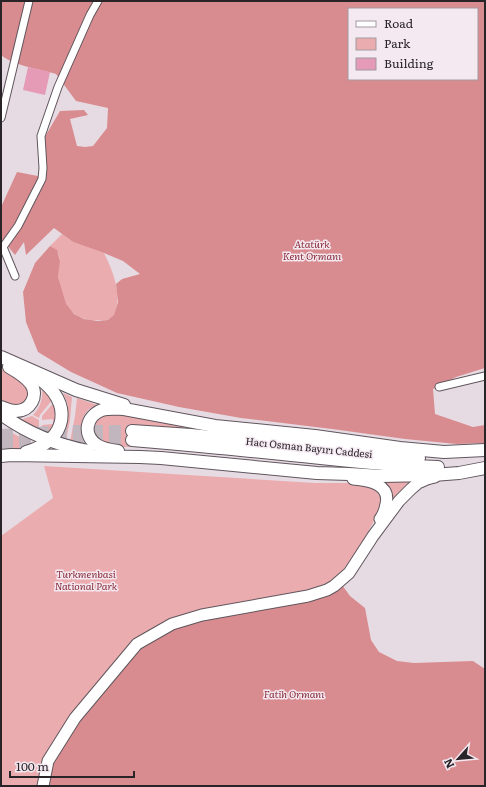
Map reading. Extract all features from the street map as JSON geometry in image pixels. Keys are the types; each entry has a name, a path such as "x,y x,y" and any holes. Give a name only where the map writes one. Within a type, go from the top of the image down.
{"main road":[{"path":"1,357 82,392 156,415"},
{"path":"1,362 27,380 33,389 34,396 33,402 23,410 17,411 1,407"},
{"path":"6,455 35,450 42,446 53,438 61,421 61,408 59,400 49,386 18,365"},
{"path":"140,457 124,452 108,450 96,444 88,434 91,417 102,410 124,410 215,426 315,436 406,449 444,452 485,450"},
{"path":"1,414 23,428 50,440 74,448 112,456"},
{"name":"Hacı Osman Bayırı Caddesi","path":"485,450 464,456 417,458 191,435 132,435 197,445 333,460 420,467 451,467 485,464"},
{"path":"6,455 140,457 192,460 317,473 381,476 459,473 485,468"},
{"path":"317,473 372,482 382,487 387,497 387,503 373,536"},
{"path":"43,786 48,761 74,718 137,644 172,624 202,615 308,596 327,590 349,573 373,536 400,501 418,483 444,474"}],"street":[{"path":"1,118 29,1"},
{"path":"15,276 3,247 18,226 42,179 43,168 41,136 58,87 90,15 98,1"},
{"path":"439,387 485,376"}],"green space":[{"name":"Atatürk Kent Ormanı","path":"1,1 485,1 485,368 456,377 433,389 435,414 473,427 485,425 485,443 457,444 405,439 241,418 179,407 117,393 71,372 38,352 26,322 23,292 35,263 50,246 57,250 60,261 58,277 66,304 74,314 84,319 98,321 108,320 114,315 118,302 116,284 122,279 140,274 123,261 73,242 54,228 26,255 24,242 15,255 1,238 1,207 17,172 43,177 46,163 43,140 60,111 84,110 88,115 70,119 77,146 85,147 93,146 107,128 108,108 76,101 56,74 20,65 6,59 1,55"},
{"path":"62,234 73,242 104,253 113,273 117,288 116,311 111,319 92,320 77,316 66,305 58,278 60,262 59,255 50,246"},
{"path":"1,369 18,378 31,393 26,405 9,406 1,401"},
{"path":"42,387 53,399 39,418 33,415 41,402"},
{"path":"63,393 72,397 66,440 61,439 66,427 68,416 66,399"},
{"path":"77,398 97,405 88,410 83,418 81,432 86,446 70,442"},
{"path":"55,401 57,424 49,434 42,430 42,425 53,424 53,419 42,420 42,416"},
{"path":"106,415 127,415 206,430 206,432 131,426 131,447 115,446 103,442 94,431 94,424 97,420"},
{"path":"32,416 39,420 39,429 20,420"},
{"path":"7,430 34,445 23,449 9,449 10,436"},
{"name":"Turkmenbasi National Park","path":"44,466 315,483 350,483 369,487 376,491 380,496 381,503 377,515 360,547 337,578 307,596 180,615 164,622 39,786 1,786 1,536 53,498"},
{"path":"386,481 410,481 393,500 392,493"},
{"name":"Fatih Ormanı","path":"337,578 350,596 365,608 371,640 379,652 397,661 414,663 473,661 485,669 485,786 39,786 45,759 145,640 164,622 180,615 307,596"}],"building":[{"path":"28,67 50,72 45,95 23,90"}],"tunnel":[{"path":"1,435 63,431 132,431"},
{"path":"1,444 88,439 132,440"}]}
